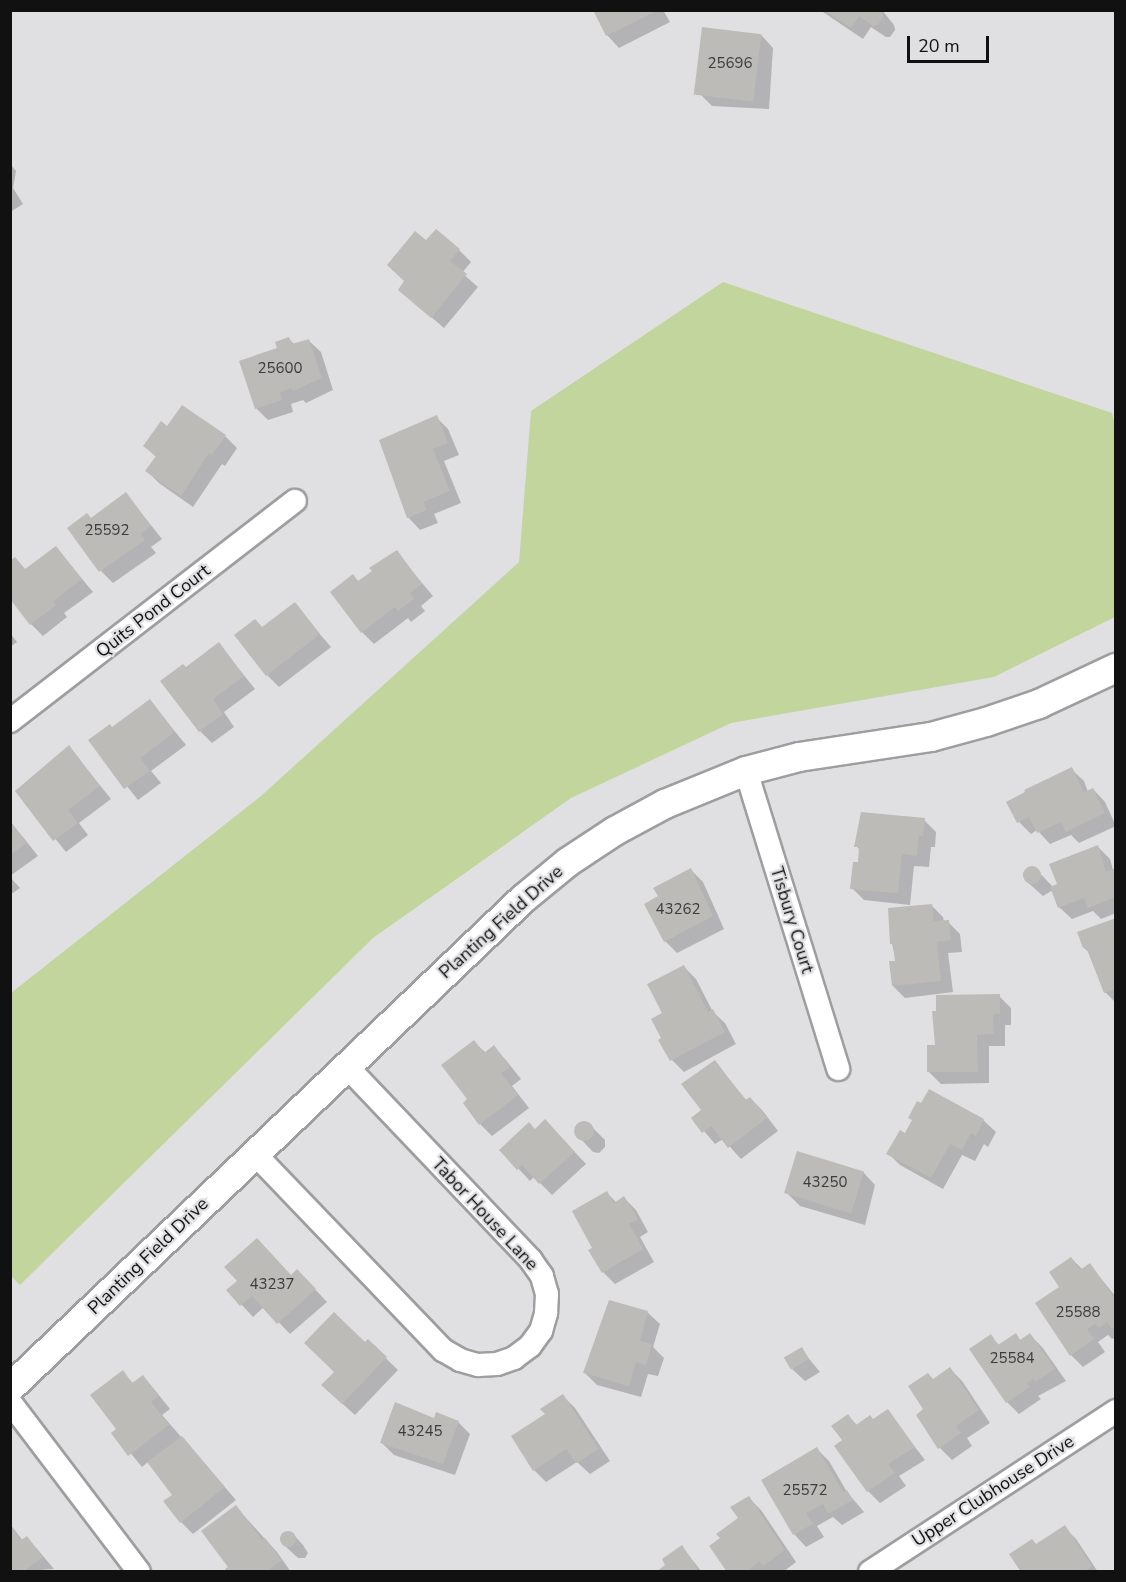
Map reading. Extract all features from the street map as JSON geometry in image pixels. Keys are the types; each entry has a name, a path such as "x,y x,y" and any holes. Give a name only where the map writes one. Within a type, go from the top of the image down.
{"street":[{"name":"Quits Pond Court","path":"10,721 295,501"},
{"name":"Planting Field Drive","path":"10,1388 524,898 568,862 615,831 665,804 746,771 799,757 931,737 986,723 1040,704 1116,668"},
{"name":"Tisbury Court","path":"746,771 838,1069"},
{"name":"Tabor House Lane","path":"255,1154 443,1350 460,1360 478,1365 497,1364 514,1358 530,1346 541,1331 546,1313 547,1294 542,1276 531,1260 347,1067"},
{"path":"10,1402 139,1572"},
{"name":"Upper Clubhouse Drive","path":"870,1572 1116,1411"}],"green space":[{"path":"723,282 1112,413 1116,429 1115,617 994,677 731,723 571,798 373,938 20,1285 10,1275 11,993 261,796 519,562 531,411"}],"building":[{"path":"593,10 658,10 606,36"},
{"path":"824,10 882,10 883,17 878,25 873,26 859,16 851,28"},
{"path":"702,27 762,34 753,102 694,94"},
{"path":"436,229 460,249 450,261 467,274 431,318 398,290 404,281 387,265 415,231 426,240"},
{"path":"289,337 292,344 309,339 322,378 293,391 292,388 280,392 282,400 255,409 239,361 277,348 275,342"},
{"path":"182,405 226,435 212,455 209,453 181,496 145,471 156,456 143,446 161,421 167,426"},
{"path":"437,415 448,443 433,449 450,491 423,502 427,510 407,518 379,440"},
{"path":"126,492 151,526 141,534 145,540 99,572 67,528 87,513 91,518"},
{"path":"56,546 82,579 53,601 56,605 30,625 10,599 10,561 15,557 25,569"},
{"path":"397,550 422,584 410,593 414,599 398,611 395,607 361,633 330,592 353,574 358,581 372,571 369,568"},
{"path":"295,602 320,634 266,676 234,635 255,619 262,627"},
{"path":"219,642 244,676 213,699 223,714 199,732 160,681 183,664 186,667"},
{"path":"150,699 175,732 140,758 150,771 124,789 88,740 110,724 112,727"},
{"path":"69,745 100,786 68,810 78,823 53,841 15,791"},
{"path":"1072,767 1084,792 1093,788 1105,813 1066,832 1061,822 1037,833 1029,817 1017,823 1006,802 1025,792 1024,790"},
{"path":"861,812 925,818 923,836 919,835 917,856 902,854 898,893 850,889 853,862 858,862 859,847 854,847"},
{"path":"10,822 27,843 10,855"},
{"path":"1098,845 1106,872 1116,868 1116,897 1088,908 1084,898 1058,908 1050,887 1057,884 1049,864"},
{"path":"1028,866 1036,866 1041,871 1039,882 1028,884 1023,879 1023,871"},
{"path":"691,868 713,916 664,942 644,904 658,896 653,888"},
{"path":"932,904 934,921 949,920 951,940 937,942 941,981 892,986 889,961 895,961 893,944 890,944 888,908"},
{"path":"1116,918 1116,989 1104,993 1086,947 1083,948 1077,932"},
{"path":"684,965 708,1012 713,1009 725,1032 670,1061 658,1040 661,1038 651,1019 662,1013 647,984"},
{"path":"1000,994 1000,1014 993,1014 994,1034 977,1035 978,1072 927,1072 927,1045 935,1045 932,1011 936,1011 936,995"},
{"path":"474,1040 484,1053 494,1045 510,1067 501,1073 518,1095 479,1125 463,1103 467,1099 441,1065"},
{"path":"715,1060 745,1100 750,1097 767,1118 728,1148 711,1126 702,1133 691,1118 701,1110 681,1084"},
{"path":"929,1089 984,1119 976,1136 971,1133 962,1150 950,1144 931,1178 886,1154 900,1130 905,1133 912,1120 908,1118 917,1101 921,1103"},
{"path":"545,1119 575,1152 539,1184 522,1165 517,1170 499,1150 529,1122 535,1129"},
{"path":"584,1121 591,1124 594,1131 591,1138 584,1141 577,1138 574,1131 577,1124"},
{"path":"797,1151 864,1171 851,1214 784,1193"},
{"path":"607,1191 614,1203 624,1196 638,1219 629,1224 643,1249 602,1273 588,1250 592,1248 572,1211"},
{"path":"257,1238 291,1275 297,1269 316,1289 277,1324 252,1296 240,1306 226,1290 237,1281 224,1267"},
{"path":"1071,1257 1080,1270 1090,1263 1116,1300 1116,1326 1112,1329 1107,1322 1099,1328 1095,1324 1087,1329 1094,1339 1070,1356 1035,1303 1059,1287 1049,1272"},
{"path":"609,1300 648,1311 640,1341 652,1344 646,1365 636,1362 629,1386 583,1373"},
{"path":"334,1312 365,1342 368,1339 387,1357 342,1404 321,1385 334,1372 304,1343"},
{"path":"1016,1333 1020,1340 1030,1333 1055,1369 1035,1382 1033,1379 1027,1383 1030,1387 1006,1403 969,1349 991,1334 998,1345"},
{"path":"802,1347 809,1359 791,1370 784,1358"},
{"path":"950,1367 979,1410 956,1426 961,1433 938,1449 916,1415 923,1409 908,1386 928,1373 933,1379"},
{"path":"123,1370 132,1383 143,1375 159,1396 151,1402 169,1425 128,1456 111,1433 116,1429 90,1395"},
{"path":"563,1394 599,1449 576,1463 566,1449 533,1471 511,1436 545,1414 540,1409"},
{"path":"395,1402 434,1418 436,1412 459,1421 443,1464 380,1443"},
{"path":"888,1409 915,1447 888,1464 895,1473 867,1492 834,1446 842,1440 831,1426 848,1414 856,1425 870,1415 873,1419"},
{"path":"182,1436 225,1487 180,1523 163,1501 172,1495 147,1462"},
{"path":"817,1447 843,1492 847,1490 853,1500 828,1514 823,1504 806,1513 813,1524 793,1535 761,1480"},
{"path":"749,1496 785,1550 763,1566 759,1561 746,1572 727,1572 709,1546 720,1538 716,1534 738,1518 730,1507"},
{"path":"236,1505 262,1540 265,1538 282,1560 266,1572 227,1572 225,1569 228,1567 201,1531"},
{"path":"1065,1525 1092,1566 1084,1572 1021,1572 1009,1554 1032,1539 1036,1544"},
{"path":"10,1526 21,1540 27,1536 43,1557 23,1572 10,1572"},
{"path":"285,1531 291,1531 296,1539 294,1545 285,1547 280,1542 280,1536"},
{"path":"682,1545 700,1572 656,1572 665,1565 662,1559"}]}
